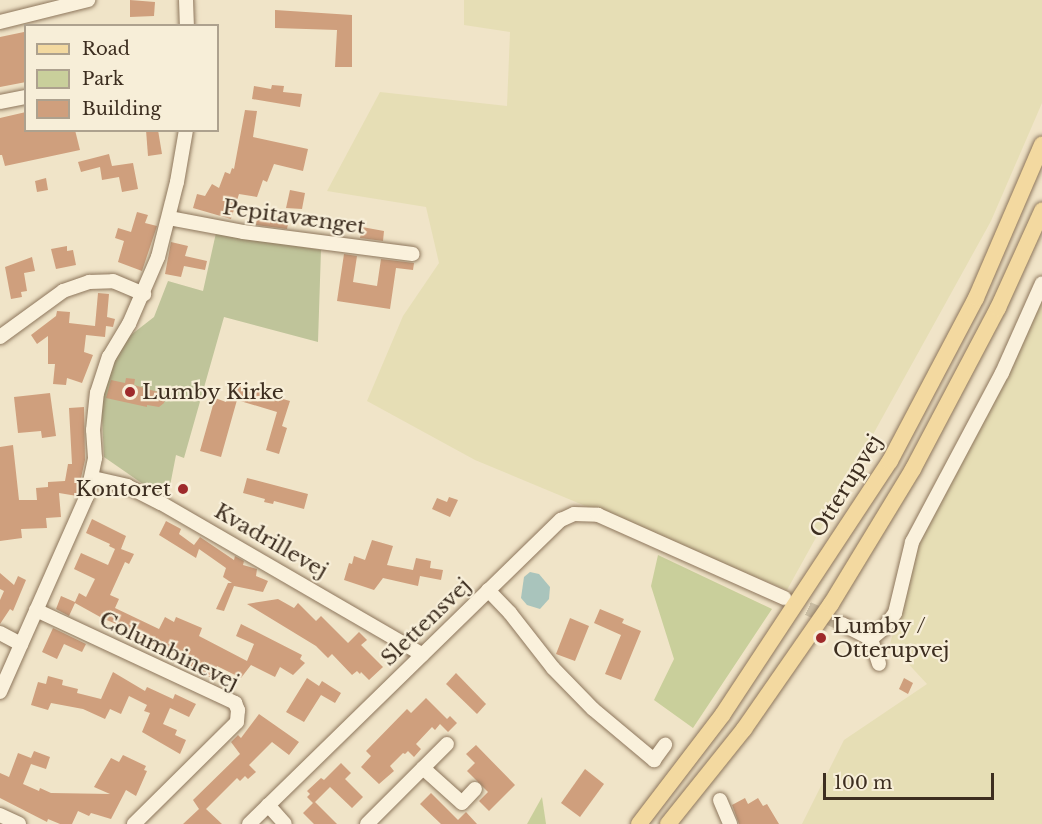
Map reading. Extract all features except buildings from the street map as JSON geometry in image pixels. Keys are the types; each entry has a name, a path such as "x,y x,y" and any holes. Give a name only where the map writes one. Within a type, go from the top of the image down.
{"main road":[{"name":"Otterupvej","path":"639,824 723,714 890,461 976,298 1042,145"},
{"path":"669,824 744,729 831,604 918,459 998,308 1042,211"}],"street":[{"path":"0,22 30,20 88,0"},
{"path":"186,0 187,24"},
{"path":"0,102 24,97"},
{"path":"0,692 93,478 96,393 109,357 144,294 169,218 186,132"},
{"name":"Pepitavænget","path":"169,218 243,232 413,254"},
{"path":"0,337 63,291 89,282 113,281 144,294"},
{"path":"871,639 895,613 912,542 1002,373 1042,284"},
{"name":"Kvadrillevej","path":"93,478 127,486 162,503 422,654"},
{"path":"488,590 561,520 574,514 587,513 598,514 784,598"},
{"name":"Slettensvej","path":"249,824 488,590 510,613 553,668 593,709 654,760 665,745"},
{"name":"Columbinevej","path":"36,610 235,703 238,710 237,723 134,824"},
{"path":"842,624 871,639 879,664"},
{"path":"0,633 21,644"},
{"path":"367,824 447,744"},
{"path":"423,768 462,803 475,789"},
{"path":"720,800 730,824"},
{"path":"268,805 285,824"},
{"path":"0,815 20,824"}],"shaded area":[{"path":"464,0 1042,0 1042,103 991,221 787,590 475,460 367,401 403,316 439,263 426,207 327,191 380,92 507,106 510,32 464,25"},
{"path":"1042,293 1042,824 802,824 844,740 927,684 890,644 919,545"}],"green space":[{"path":"216,233 321,250 318,342 224,317 184,458 176,455 168,496 153,491 104,457 101,397 106,378 127,338 154,317 168,281 203,291"},
{"path":"658,555 772,609 693,728 654,700 674,659 651,586"},
{"path":"542,797 546,824 527,824"}],"water":[{"path":"530,572 539,574 550,587 549,599 540,609 527,605 521,598 524,577"}],"tunnel":[{"path":"789,600 842,624"}],"place":[{"name":"Lumby Kirke","path":"130,392"},
{"name":"Kontoret","path":"183,489"},
{"name":"Lumby / Otterupvej","path":"821,638"}]}
